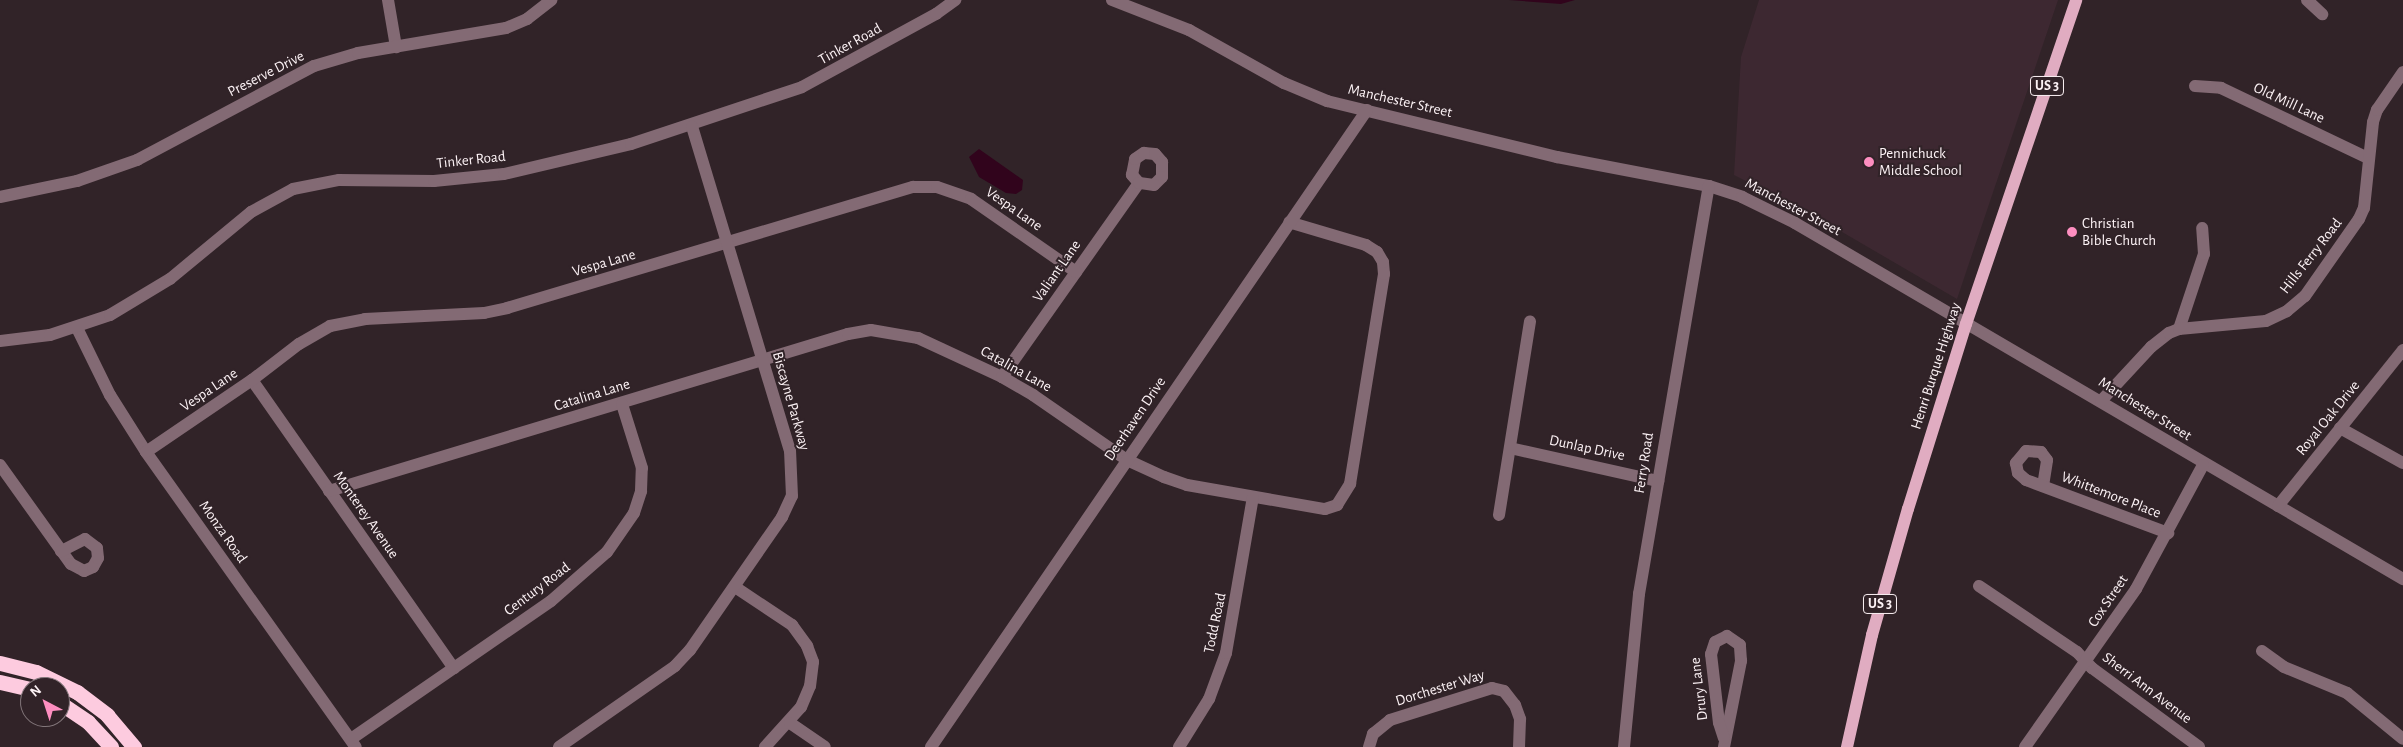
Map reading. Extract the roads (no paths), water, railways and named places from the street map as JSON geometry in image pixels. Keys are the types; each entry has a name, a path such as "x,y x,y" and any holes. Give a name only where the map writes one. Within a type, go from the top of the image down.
{"highway":[{"path":"0,663 36,672 77,692 110,719 134,747"},
{"path":"0,682 20,687"},
{"path":"70,710 88,722 111,747"}],"main road":[{"name":"Henri Burque Highway","path":"1847,747 1872,635 1894,554 1966,324 2076,0"}],"street":[{"path":"388,0 396,47"},
{"name":"Preserve Drive","path":"0,197 77,181 116,169 160,149 314,66 358,53 506,28 532,16 551,0"},
{"name":"Tinker Road","path":"0,341 77,328 110,315 151,292 252,212 293,189 340,180 434,180 504,174 574,159 692,126 816,80 936,14 955,0"},
{"name":"Manchester Street","path":"1112,0 1189,30 1299,90 1367,110 1557,157 1709,186 1742,197 1795,223 2101,401 2203,464 2403,579"},
{"path":"2307,0 2322,14"},
{"name":"Hills Ferry Road","path":"2101,401 2151,347 2179,329 2266,320 2297,304 2359,219 2367,184 2368,158 2377,110 2403,72"},
{"name":"Old Mill Lane","path":"2195,86 2221,88 2368,158"},
{"name":"Deerhaven Drive","path":"931,747 1367,110"},
{"name":"Biscayne Parkway","path":"559,747 675,666 735,587 782,517 792,496 790,450 692,126"},
{"name":"Valiant Lane","path":"1002,377 1139,184"},
{"name":"Ferry Road","path":"1624,747 1638,594 1709,186"},
{"name":"Vespa Lane","path":"146,452 252,380 299,344 330,326 365,319 484,313 507,308 728,244 902,190 937,187 971,199 1076,272"},
{"name":"Catalina Lane","path":"329,491 622,404 848,334 872,330 918,338 1002,377 1033,395 1126,460 1187,485 1325,509 1337,505 1345,495 1353,472 1384,274 1383,262 1377,252 1366,245 1289,222"},
{"path":"2179,329 2204,254 2202,228"},
{"path":"1499,515 1530,321"},
{"name":"Monza Road","path":"77,328 110,395 146,452 354,743"},
{"name":"Royal Oak Drive","path":"2278,506 2403,350"},
{"name":"Monterey Avenue","path":"252,380 454,668"},
{"name":"Century Road","path":"354,743 582,576 622,533 641,491 642,468 622,404"},
{"path":"2340,428 2403,464"},
{"name":"Dunlap Drive","path":"1510,448 1658,481"},
{"name":"Cox Street","path":"2025,747 2136,589 2168,533 2203,464"},
{"path":"0,465 61,551"},
{"name":"Whittemore Place","path":"2043,486 2168,533"},
{"name":"Todd Road","path":"1179,747 1209,699 1226,653 1253,496"},
{"name":"Sherri Ann Avenue","path":"1979,586 2085,661 2199,747"},
{"path":"735,587 792,625 807,646 813,662 810,686 790,723 765,747"},
{"name":"Drury Lane","path":"1727,636 1738,642 1741,661 1724,742 1718,723 1711,654 1713,645 1727,636"},
{"path":"2262,651 2284,667 2347,693 2403,739"},
{"name":"Dorchester Way","path":"1368,747 1373,734 1390,720 1492,688 1504,691 1516,705 1520,719 1519,747"},
{"path":"790,723 825,747"}],"place":[{"name":"Pennichuck Middle School","path":"1869,162"},
{"name":"Christian Bible Church","path":"2072,232"}]}
